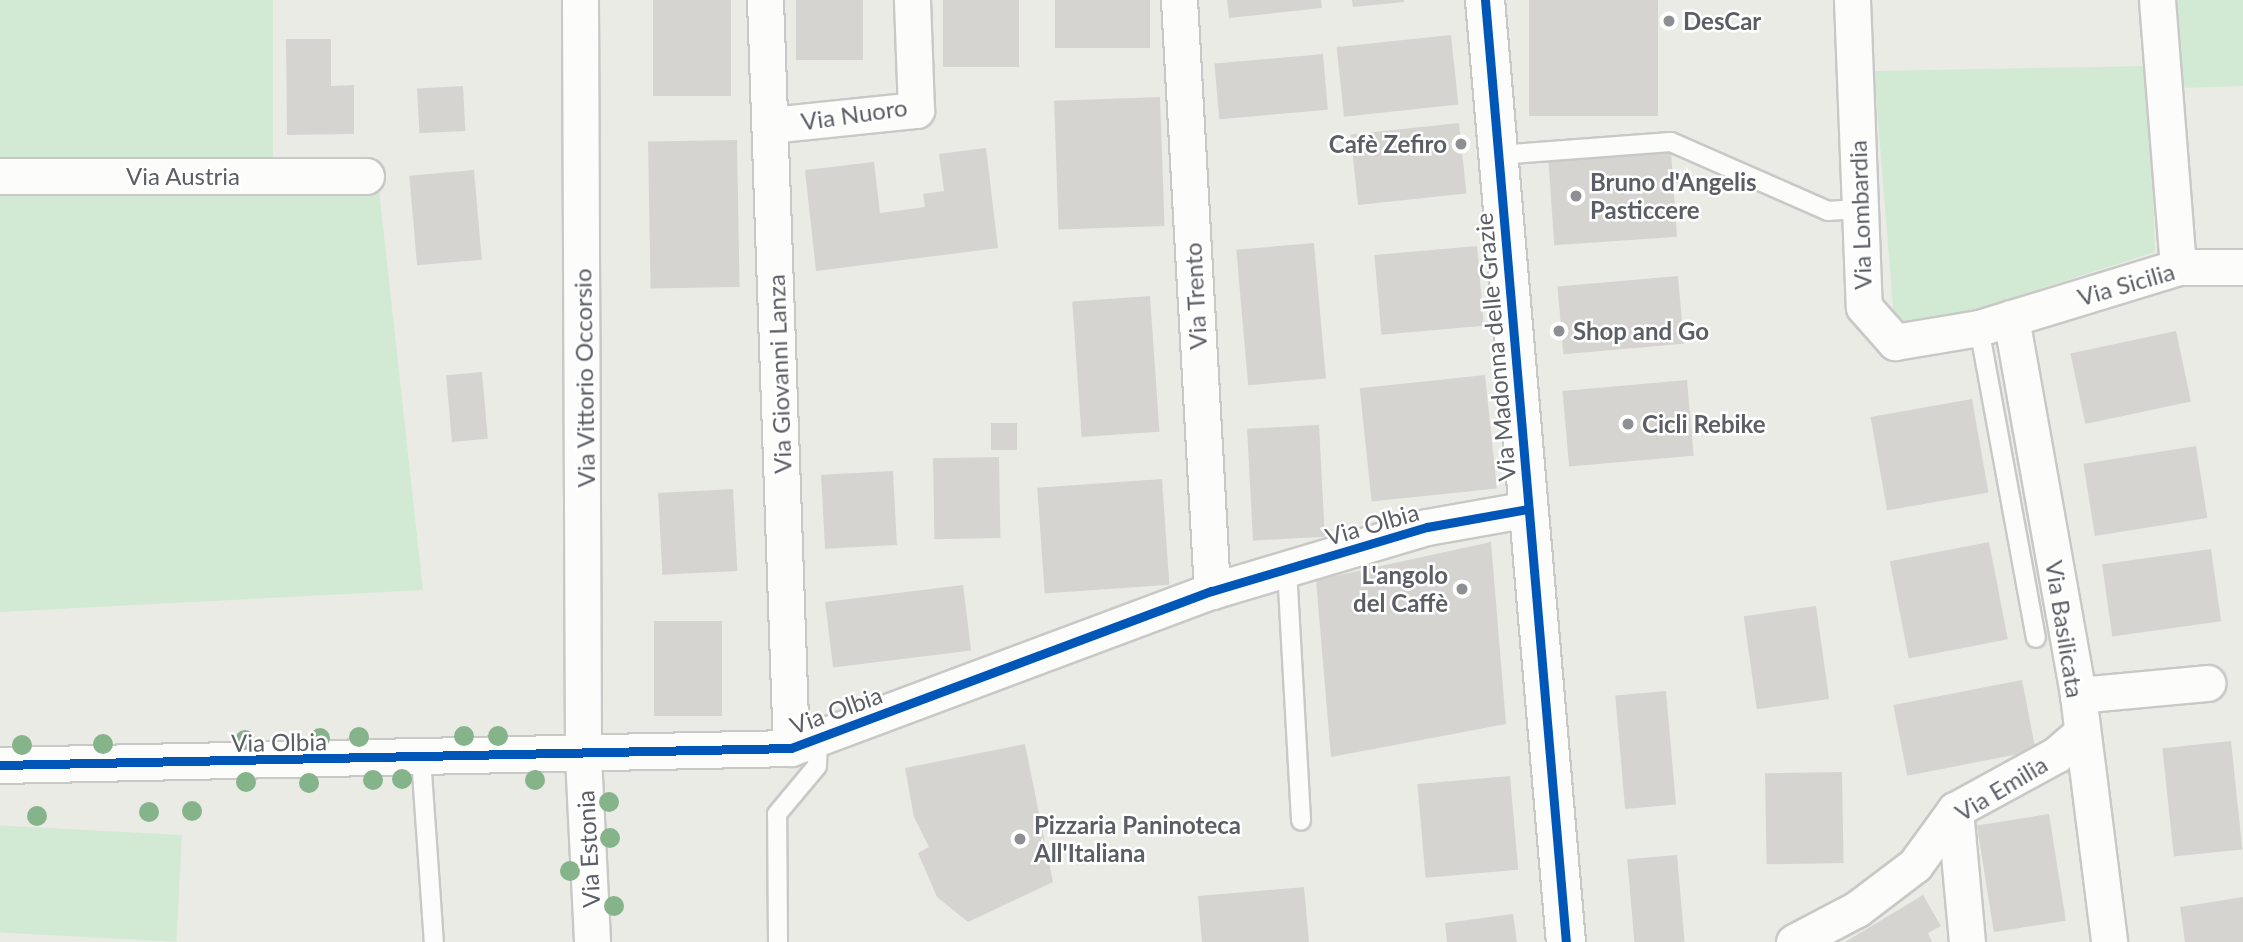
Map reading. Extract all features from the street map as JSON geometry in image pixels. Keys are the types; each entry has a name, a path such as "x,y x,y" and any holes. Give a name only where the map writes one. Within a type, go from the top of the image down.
{"street":[{"name":"Via Vittorio Occorsio","path":"580,0 583,756"},
{"name":"Via Giovanni Lanza","path":"765,0 805,743"},
{"name":"Via Nuoro","path":"770,125 916,110 912,0"},
{"name":"Via Trento","path":"1179,0 1212,592"},
{"name":"Via Madonna delle Grazie","path":"1485,0 1566,942"},
{"name":"Via Lombardia","path":"1852,0 1864,307 1895,342 1995,323"},
{"path":"2157,0 2178,267"},
{"name":"Via Austria","path":"0,176 366,176"},
{"name":"Via Sicilia","path":"1995,323 2178,267 2243,267"},
{"name":"Via Basilicata","path":"1995,323 2078,695 2079,735 2109,942"},
{"name":"Via Olbia","path":"0,765 583,756 805,743 1212,592 1427,527 1528,509"},
{"path":"2078,695 2207,683"},
{"name":"Via Emilia","path":"1794,942 1857,909 1915,865 1955,810 2056,755 2079,735"},
{"name":"Via Estonia","path":"583,756 592,942"},
{"path":"1955,810 1967,942"}],"lane":[{"path":"1498,155 1671,142 1828,211 1860,209"},
{"path":"1995,323 2036,638"},
{"path":"1287,569 1288,766 1301,821"},
{"path":"778,942 777,814 817,765 805,743"},
{"path":"421,758 434,942"}],"green space":[{"path":"0,0 273,0 273,162 0,162"},
{"path":"2144,0 2243,0 2243,86 2150,89 2155,252 1911,330 1894,319 1874,71 2148,66"},
{"path":"379,190 423,590 0,612 0,193"},
{"path":"0,825 182,835 176,942 0,933"}],"building":[{"path":"653,0 731,0 731,96 653,96"},
{"path":"796,0 863,0 863,60 796,60"},
{"path":"943,0 1019,0 1019,67 943,67"},
{"path":"1055,0 1150,0 1150,48 1055,48"},
{"path":"1227,0 1321,0 1322,8 1229,18"},
{"path":"1352,0 1404,0 1404,2 1353,7"},
{"path":"1529,0 1658,0 1658,116 1529,116"},
{"path":"1451,35 1458,105 1344,117 1337,47"},
{"path":"286,39 331,39 331,86 354,85 354,134 287,135"},
{"path":"1323,54 1328,110 1219,119 1214,63"},
{"path":"463,86 465,131 419,133 417,88"},
{"path":"1160,97 1165,226 1059,230 1054,101"},
{"path":"1459,123 1466,194 1358,205 1351,134"},
{"path":"737,140 740,287 651,289 648,142"},
{"path":"986,148 998,248 816,271 805,170 874,162 880,213 925,207 923,194 944,191 939,154"},
{"path":"1671,151 1677,237 1554,245 1548,160"},
{"path":"474,170 482,260 417,265 409,176"},
{"path":"1314,243 1326,378 1248,385 1236,250"},
{"path":"1477,246 1484,326 1381,335 1374,255"},
{"path":"1678,276 1684,344 1563,354 1557,287"},
{"path":"1150,296 1159,432 1082,437 1072,301"},
{"path":"2176,331 2191,401 2085,424 2070,353"},
{"path":"482,372 488,439 452,442 446,375"},
{"path":"1485,375 1497,488 1372,502 1360,388"},
{"name":"Cicli Rebike","path":"1687,380 1694,456 1569,467 1562,391"},
{"path":"1972,399 1988,493 1887,510 1871,417"},
{"path":"991,423 1017,423 1017,450 991,450"},
{"path":"1319,425 1325,537 1253,541 1247,429"},
{"path":"2196,446 2207,518 2095,536 2083,464"},
{"path":"999,457 1000,538 934,539 933,458"},
{"path":"893,471 897,545 825,549 821,475"},
{"path":"1162,479 1169,585 1045,593 1037,488"},
{"path":"733,489 737,571 662,575 658,493"},
{"path":"1491,542 1506,724 1331,757 1316,580"},
{"path":"1989,542 2008,639 1909,658 1890,561"},
{"path":"2211,549 2221,621 2112,637 2102,564"},
{"path":"963,585 971,651 833,667 825,602"},
{"path":"1816,606 1829,699 1757,709 1744,616"},
{"path":"654,621 722,621 722,716 654,716"},
{"path":"2022,680 2036,751 1907,776 1893,705"},
{"path":"1666,691 1676,805 1625,809 1615,695"},
{"path":"2231,741 2242,849 2174,857 2162,748"},
{"path":"1025,744 1053,882 968,922 937,897 918,853 929,847 914,817 905,768"},
{"path":"1842,772 1844,863 1767,864 1765,773"},
{"path":"1510,776 1518,870 1426,878 1417,784"},
{"path":"2049,814 2066,921 1994,932 1977,825"},
{"path":"1677,855 1685,942 1634,942 1627,859"},
{"path":"1304,887 1309,942 1202,942 1198,896"},
{"path":"1923,895 1941,926 1928,933 1932,942 1845,942"},
{"path":"2243,897 2243,942 2185,942 2180,907"},
{"path":"1513,914 1517,942 1447,942 1445,923"}],"cycle path":[{"path":"1485,0 1566,942"},
{"path":"0,765 791,748 1212,591 1427,527 1528,509"}],"place":[{"name":"DesCar","path":"1669,21"},
{"name":"Cafè Zefiro","path":"1461,144"},
{"name":"Bruno d'Angelis Pasticcere","path":"1576,196"},
{"name":"Shop and Go","path":"1559,331"},
{"name":"Cicli Rebike","path":"1628,424"},
{"name":"L'angolo del Caffè","path":"1462,589"},
{"name":"Pizzaria Paninoteca All'Italiana","path":"1020,839"}]}
